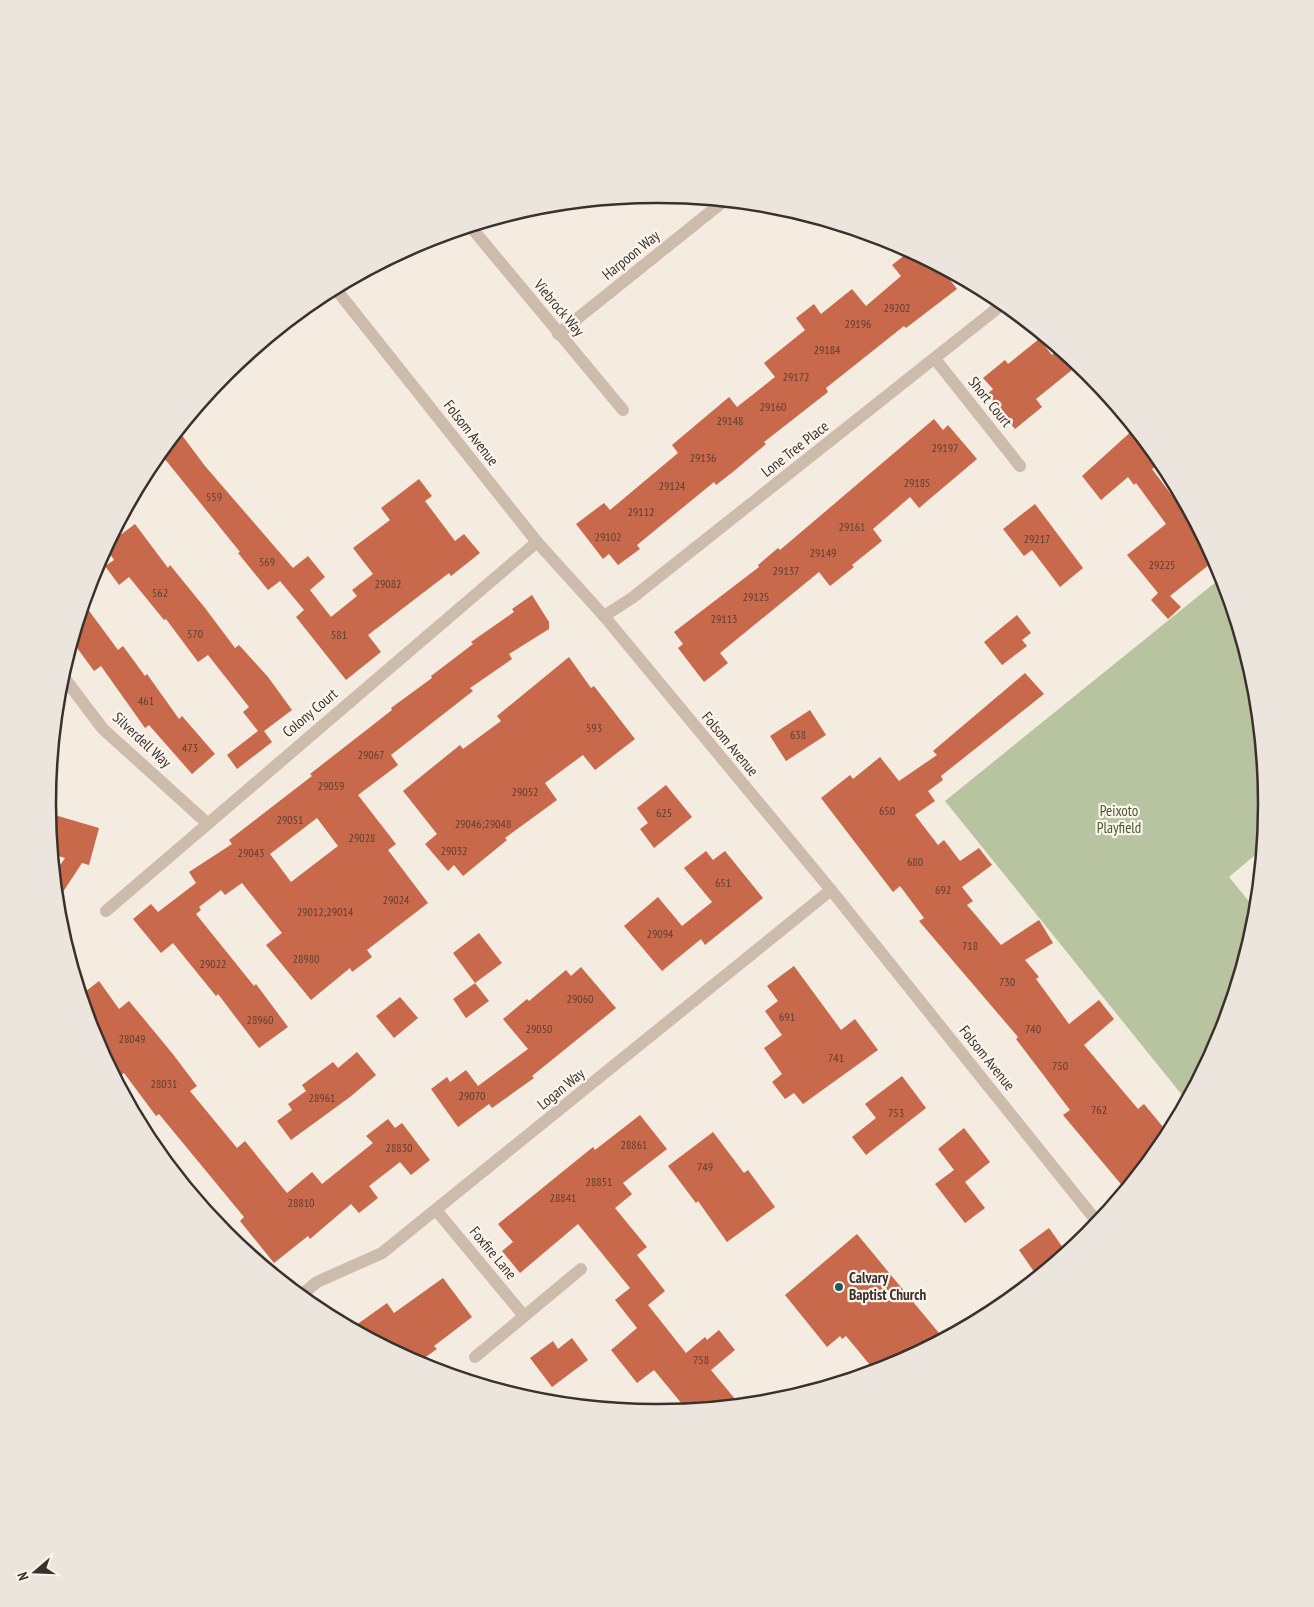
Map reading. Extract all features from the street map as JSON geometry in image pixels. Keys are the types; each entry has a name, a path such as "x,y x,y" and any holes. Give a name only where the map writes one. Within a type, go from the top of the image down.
{"street":[{"name":"Harpoon Way","path":"558,334 718,206"},
{"name":"Viebrock Way","path":"475,232 623,410"},
{"name":"Folsom Avenue","path":"340,294 537,542 604,616 831,890 1093,1217"},
{"name":"Lone Tree Place","path":"604,616 632,598 997,308"},
{"name":"Short Court","path":"934,359 1020,466"},
{"name":"Colony Court","path":"106,911 537,542"},
{"name":"Silverdell Way","path":"69,684 103,729 207,823"},
{"name":"Logan Way","path":"306,1291 318,1282 382,1253 831,890"},
{"name":"Foxfire Lane","path":"436,1210 524,1316"},
{"path":"475,1357 581,1269"}],"green space":[{"name":"Peixoto Playfield","path":"1215,582 1226,610 1237,648 1253,725 1258,804 1256,843 1255,855 1229,877 1249,902 1246,921 1226,997 1196,1069 1182,1095 945,801"}],"building":[{"path":"904,256 949,279 957,289 906,328 904,326 826,388 828,392 764,442 766,444 734,471 716,485 714,482 637,545 640,549 618,565 609,554 603,559 576,524 604,503 610,510 678,453 672,445 729,397 737,407 775,377 764,363 805,330 796,318 814,304 821,314 852,289 866,306 901,276 892,265"},
{"path":"1038,340 1052,355 1054,353 1072,370 1036,399 1042,407 1015,429 986,395 993,389 983,378 1005,360 1008,364"},
{"path":"934,419 943,430 948,425 977,459 919,508 910,497 873,529 882,541 852,565 854,567 830,586 819,572 720,653 728,663 704,682 678,648 683,644 674,632 759,567 758,565 778,548 780,550"},
{"path":"1130,433 1155,467 1152,469 1177,503 1208,565 1170,596 1181,607 1168,619 1151,600 1158,593 1127,555 1166,524 1136,483 1134,485 1128,477 1101,500 1082,476"},
{"path":"182,435 205,466 293,568 308,556 325,577 310,590 331,617 357,596 352,590 373,574 353,548 390,520 381,508 419,479 432,496 425,501 455,541 464,534 480,553 451,576 449,573 368,635 381,652 346,680 296,617 304,610 280,581 268,590 238,553 240,552 165,459"},
{"path":"1035,504 1083,568 1060,587 1032,550 1024,556 1003,529"},
{"path":"135,524 168,568 170,565 235,648 239,645 268,677 292,710 264,731 272,742 237,769 227,755 258,731 243,712 249,707 208,655 198,662 166,619 164,620 129,577 119,585 105,566 114,560 111,555 119,536"},
{"path":"532,595 549,622 549,629 509,654 512,659 470,688 473,691 391,755 398,765 358,795 396,844 388,850 428,903 367,950 372,957 352,972 350,968 311,1000 266,945 282,933 242,883 225,895 221,890 199,907 201,910 196,914 254,986 256,984 288,1027 259,1048 218,994 216,996 173,943 161,953 133,919 151,904 158,912 196,883 189,872 232,844 229,840 312,776 310,774 392,710 391,708 432,678 431,676 473,644 471,642 514,612 512,609","holes":["317,818 338,846 291,882 270,854"]},
{"path":"88,610 118,650 123,646 145,676 147,674 179,719 182,716 215,754 192,774 149,725 145,728 101,666 94,671 77,648"},
{"path":"1017,615 1031,633 1022,640 1027,646 1002,665 984,642"},
{"path":"569,657 591,688 594,686 635,739 595,770 583,755 545,783 557,800 505,838 507,840 463,876 454,865 448,871 425,844 437,834 403,791 460,745 463,749 501,721 497,716"},
{"path":"1025,673 1044,694 941,776 943,780 928,791 935,801 915,815 938,845 944,840 960,861 979,848 992,865 962,887 973,901 967,905 1001,945 1039,920 1053,943 1025,960 1039,977 1036,979 1069,1024 1099,1000 1114,1019 1084,1045 1138,1109 1144,1104 1163,1127 1121,1185 1063,1115 1070,1110 1016,1039 1018,1037 919,921 924,918 900,886 893,892 821,798 850,775 853,779 880,757 899,781 937,755 933,751"},
{"path":"810,710 826,735 786,761 770,736"},
{"path":"666,785 692,817 654,848 640,829 648,823 637,808"},
{"path":"57,816 99,828 89,865 82,863 63,892 60,866 65,858 59,856"},
{"path":"706,851 713,860 725,851 763,898 705,945 701,939 662,971 624,926 658,897 682,926 712,902 684,868"},
{"path":"479,933 502,963 475,983 453,953"},
{"path":"794,966 841,1030 855,1019 878,1050 803,1104 794,1093 785,1099 772,1082 782,1074 764,1048 782,1035 765,1011 778,1001 767,986"},
{"path":"581,967 616,1008 532,1076 534,1078 492,1108 489,1104 458,1127 431,1089 447,1077 450,1082 466,1070 478,1086 528,1049 503,1019 527,999 529,1001 566,970 571,976"},
{"path":"99,981 119,1009 129,1001 197,1086 190,1091 237,1148 245,1141 287,1193 312,1172 322,1184 373,1143 366,1136 388,1119 395,1128 402,1123 430,1160 411,1175 400,1162 369,1186 378,1198 359,1213 351,1204 310,1239 308,1236 274,1263 240,1221 244,1217 159,1114 156,1116 124,1073 121,1075 102,1033 86,991"},
{"path":"475,983 489,1001 466,1018 453,999"},
{"path":"400,997 418,1018 394,1038 376,1016"},
{"path":"357,1052 376,1075 350,1097 291,1140 277,1121 292,1110 288,1104 306,1091 302,1085 333,1062 338,1068"},
{"path":"902,1076 926,1108 866,1155 852,1137 876,1118 865,1104"},
{"path":"640,1115 667,1149 623,1183 632,1194 615,1208 647,1247 637,1255 665,1291 648,1305 686,1353 705,1337 707,1340 719,1330 735,1350 711,1370 735,1399 682,1403 654,1370 637,1383 611,1350 637,1328 615,1300 630,1288 578,1224 520,1273 502,1251 513,1242 498,1224 593,1147 595,1150"},
{"path":"964,1128 990,1162 965,1182 985,1208 965,1223 935,1184 954,1170 938,1149"},
{"path":"713,1132 744,1173 748,1170 775,1207 727,1242 698,1201 696,1203 668,1166"},
{"path":"1049,1228 1062,1247 1034,1271 1019,1250"},
{"path":"857,1234 939,1333 887,1359 870,1365 846,1336 842,1339 840,1336 827,1347 785,1295"},
{"path":"443,1278 472,1317 434,1346 437,1349 424,1358 357,1324 387,1303 394,1313"},
{"path":"572,1338 588,1360 552,1387 530,1358 553,1341 558,1349"}],"place":[{"name":"Calvary Baptist Church","path":"839,1287"}]}
